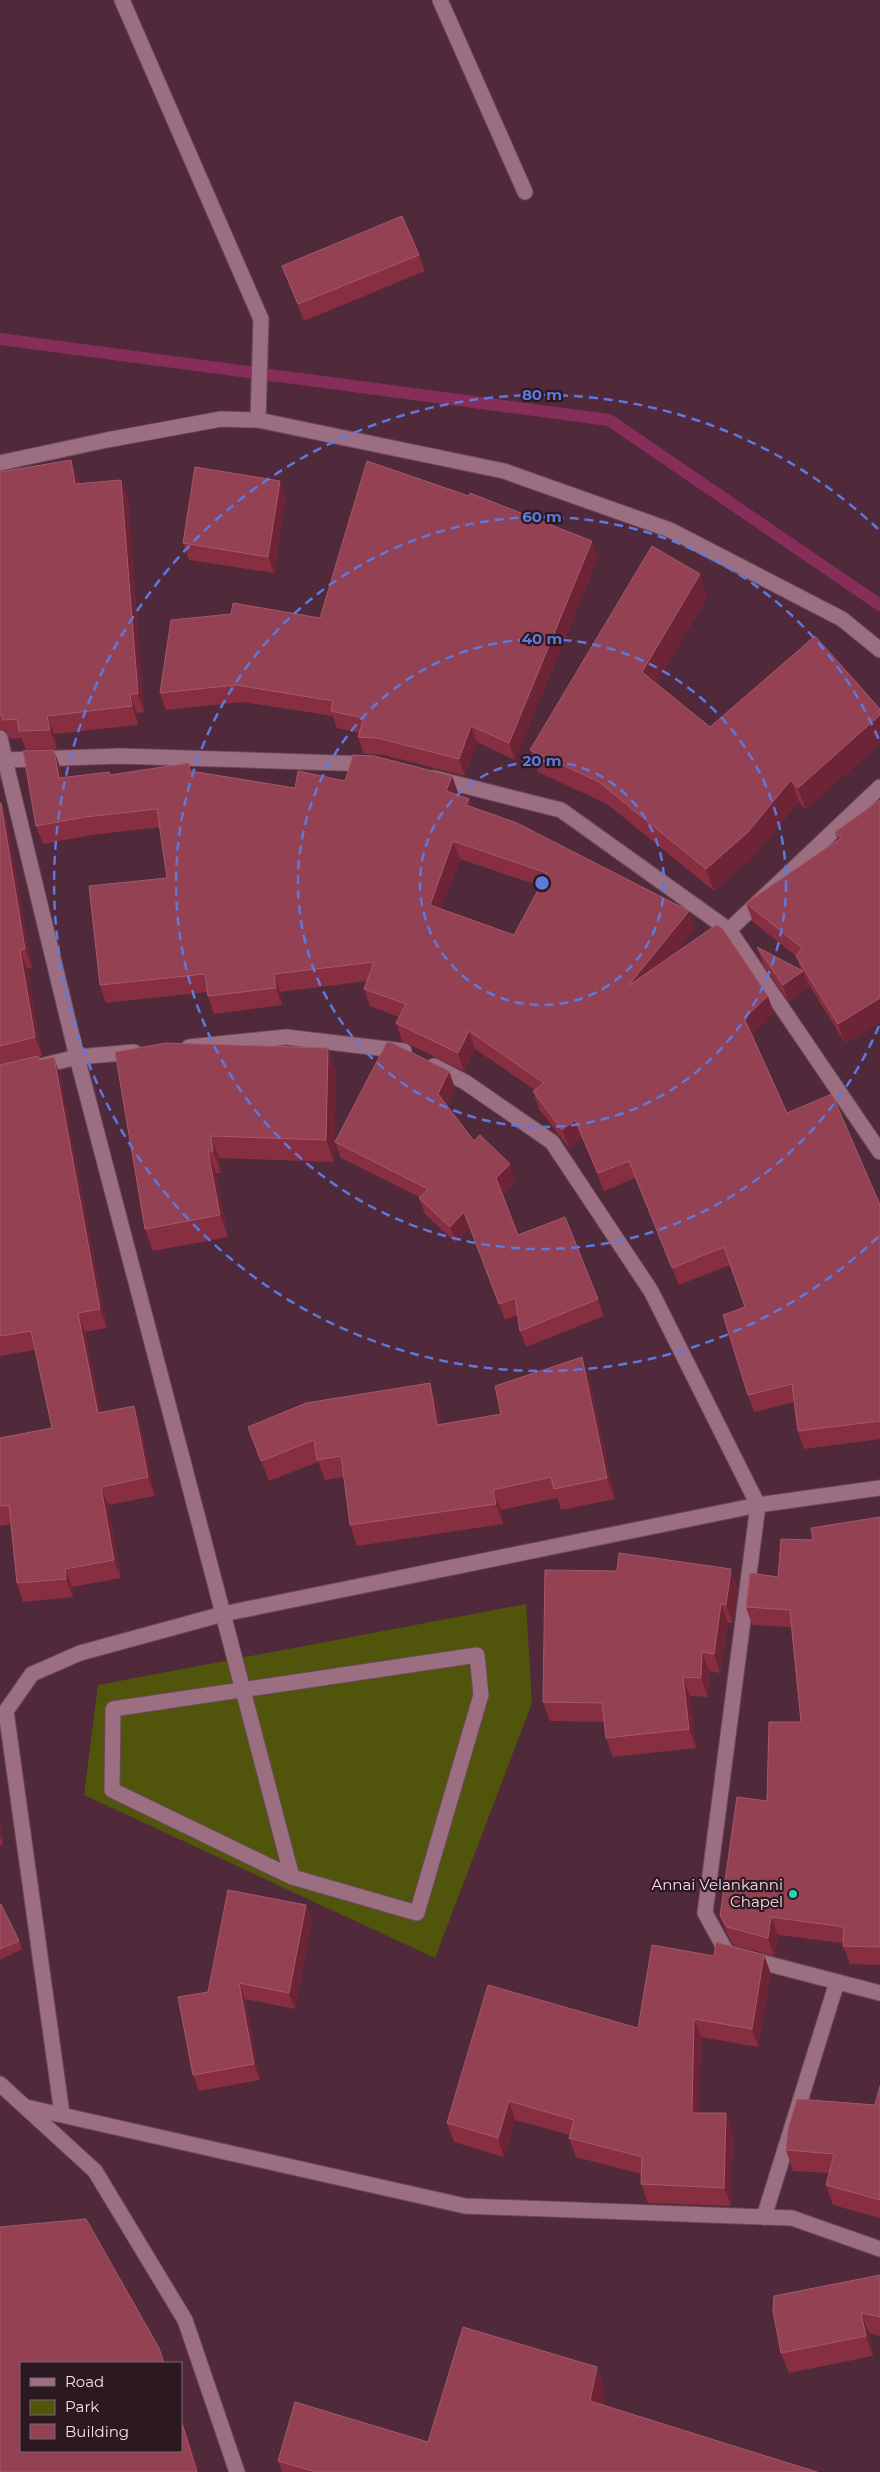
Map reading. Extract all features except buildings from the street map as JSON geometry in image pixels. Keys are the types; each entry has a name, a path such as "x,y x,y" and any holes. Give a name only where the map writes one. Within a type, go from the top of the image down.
{"street":[{"path":"122,0 261,319 258,420"},
{"path":"440,0 525,192"},
{"path":"0,463 107,440 221,419 258,420 504,471 670,530 842,619 880,650"},
{"path":"0,738 77,1057 292,1876"},
{"path":"5,760 120,756 382,764"},
{"path":"419,774 561,810 729,930 880,1152"},
{"path":"729,930 880,787"},
{"path":"177,1048 286,1037 401,1050 465,1082 552,1142 651,1291 758,1505 705,1912 727,1953 880,1993"},
{"path":"0,1076 77,1057 147,1051"},
{"path":"62,2114 3,1709 32,1674 80,1653 223,1614 758,1505 880,1488"},
{"path":"477,1655 481,1695 417,1914 292,1876 112,1790 113,1709 244,1691 477,1655"},
{"path":"764,2217 837,1982"},
{"path":"0,2084 95,2171 185,2320 236,2472"},
{"path":"26,2108 62,2114 465,2206 792,2218 880,2248"}],"green space":[{"path":"526,1604 532,1703 435,1958 84,1795 98,1685"}],"waterway":[{"path":"0,339 609,420 880,605"}],"place":[{"name":"Annai Velankanni Chapel","path":"793,1894"}]}
